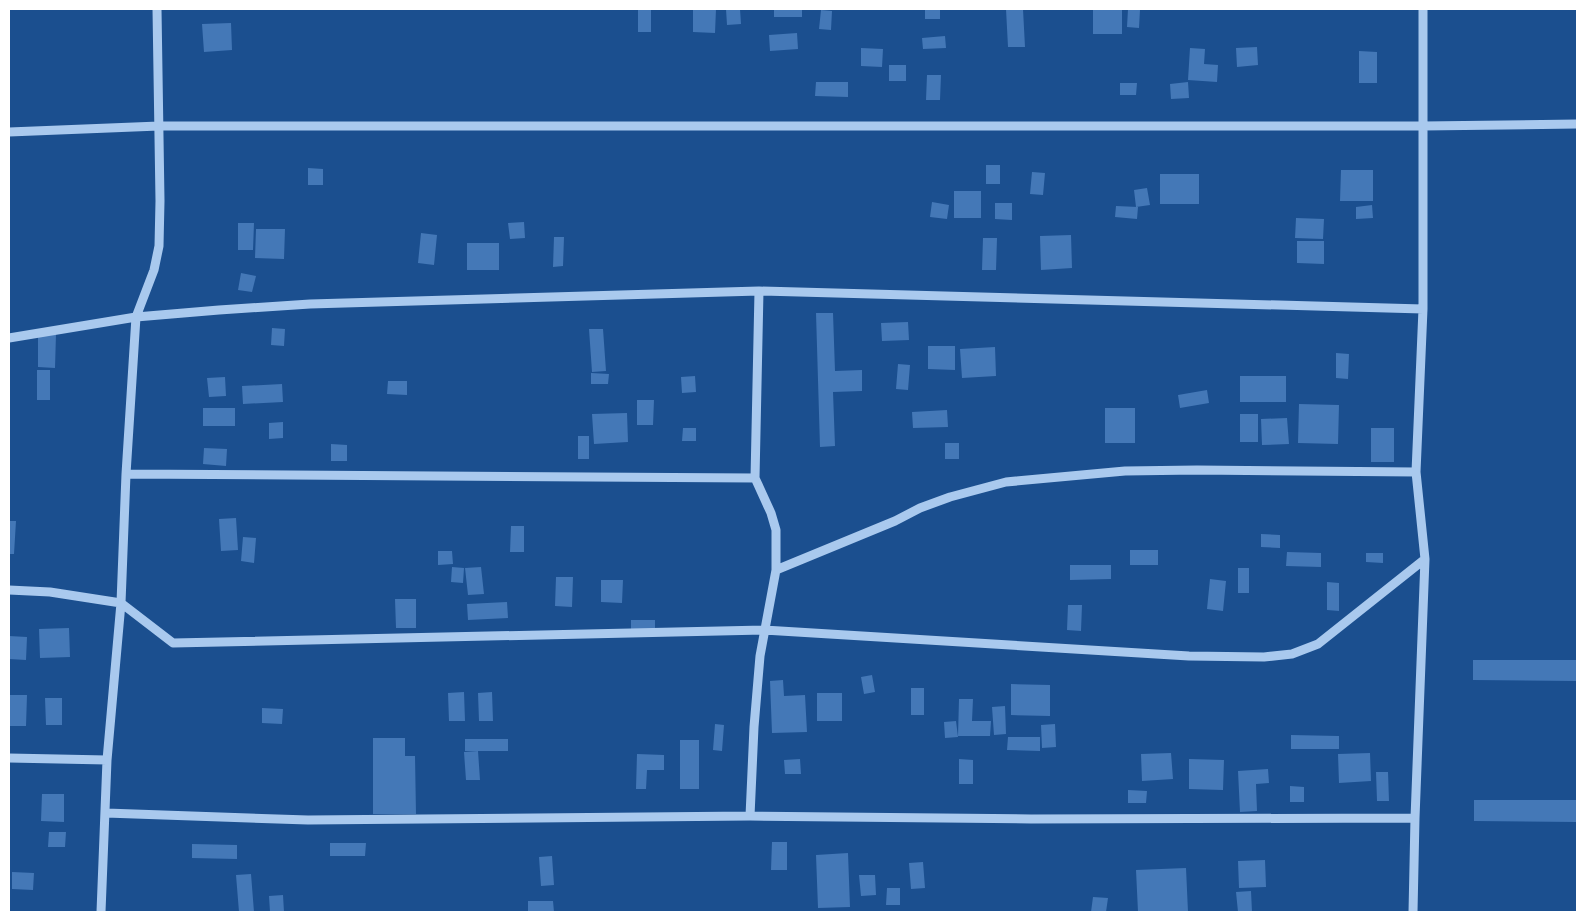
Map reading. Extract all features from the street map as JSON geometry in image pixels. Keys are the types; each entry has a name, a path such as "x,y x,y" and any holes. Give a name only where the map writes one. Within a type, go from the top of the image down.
{"street":[{"path":"101,912 107,760 121,602 126,474 136,317 154,270 159,246 157,9"},
{"path":"1413,912 1425,560 1416,472 1423,309 1423,9"},
{"path":"9,132 159,126 1423,126 1577,124"},
{"path":"9,338 136,317 310,304 759,292 1423,309"},
{"path":"750,816 754,727 764,630 776,570 776,530 771,513 755,478 759,292"},
{"path":"776,570 895,521 920,508 950,497 1006,482 1134,471 1416,472"},
{"path":"126,474 755,478"},
{"path":"9,590 50,592 121,602 173,643 764,630 1180,655 1264,657 1292,654 1318,644 1425,560"},
{"path":"9,758 107,760"},
{"path":"106,813 308,820 750,816 1031,819 1415,818"}],"building":[{"path":"638,9 651,9 651,32 638,32"},
{"path":"693,9 716,9 715,33 693,32"},
{"path":"726,9 740,9 741,24 727,25"},
{"path":"774,9 802,9 802,17 774,17"},
{"path":"925,9 940,9 940,19 925,19"},
{"path":"1006,9 1023,9 1025,47 1008,47"},
{"path":"1093,9 1122,9 1122,34 1093,34"},
{"path":"1128,9 1140,10 1139,28 1127,27"},
{"path":"821,10 832,11 831,30 819,29"},
{"path":"231,23 232,50 204,52 202,24"},
{"path":"797,33 798,49 770,51 769,35"},
{"path":"945,36 946,48 923,49 922,38"},
{"path":"1257,47 1258,65 1237,67 1236,48"},
{"path":"861,48 883,49 882,67 861,66"},
{"path":"1190,48 1205,49 1204,64 1218,65 1217,82 1188,80"},
{"path":"1359,51 1377,52 1377,83 1359,83"},
{"path":"889,65 906,65 906,81 889,81"},
{"path":"927,75 941,75 940,100 926,100"},
{"path":"816,82 848,82 848,97 815,96"},
{"path":"1188,82 1189,98 1171,99 1170,84"},
{"path":"1120,83 1137,83 1136,95 1120,95"},
{"path":"986,165 1000,165 1000,184 986,184"},
{"path":"308,168 323,169 323,185 308,185"},
{"path":"1341,170 1373,170 1373,201 1340,201"},
{"path":"1032,172 1045,173 1043,195 1030,194"},
{"path":"1160,174 1199,174 1199,204 1160,204"},
{"path":"1147,188 1150,205 1136,207 1134,190"},
{"path":"954,191 981,191 981,218 954,218"},
{"path":"932,202 949,205 947,219 930,217"},
{"path":"995,203 1012,203 1012,220 995,219"},
{"path":"1372,205 1373,218 1356,219 1356,207"},
{"path":"1116,206 1138,207 1137,219 1115,217"},
{"path":"1296,218 1324,219 1323,239 1295,238"},
{"path":"524,222 525,238 510,239 508,223"},
{"path":"238,223 254,223 253,250 238,250"},
{"path":"256,229 285,229 284,259 255,258"},
{"path":"421,233 437,235 434,265 418,263"},
{"path":"1071,235 1072,268 1041,270 1040,236"},
{"path":"554,237 564,237 563,266 553,267"},
{"path":"983,238 997,238 996,270 982,270"},
{"path":"1297,241 1324,241 1324,264 1297,263"},
{"path":"467,243 499,243 499,270 467,270"},
{"path":"241,273 256,276 252,292 238,290"},
{"path":"816,313 833,313 835,371 862,370 862,391 833,392 835,446 820,447"},
{"path":"908,322 909,340 882,341 881,323"},
{"path":"272,328 285,329 284,346 271,345"},
{"path":"589,329 603,329 606,371 592,372"},
{"path":"38,334 56,334 55,368 38,367"},
{"path":"928,346 955,346 955,370 928,369"},
{"path":"995,347 996,376 962,378 960,349"},
{"path":"1336,353 1349,354 1348,379 1336,378"},
{"path":"898,364 910,365 908,390 896,389"},
{"path":"37,370 50,370 50,400 37,400"},
{"path":"591,373 609,374 608,384 591,384"},
{"path":"695,376 696,392 682,393 681,377"},
{"path":"1240,376 1286,376 1286,402 1240,402"},
{"path":"225,377 226,396 209,397 207,378"},
{"path":"388,381 407,381 407,395 387,394"},
{"path":"282,384 283,402 243,404 242,386"},
{"path":"1207,390 1209,403 1180,408 1178,395"},
{"path":"637,400 654,400 653,425 637,425"},
{"path":"1299,404 1339,405 1338,444 1298,443"},
{"path":"203,408 235,408 235,426 203,426"},
{"path":"1105,408 1135,408 1135,443 1105,443"},
{"path":"947,410 948,427 913,428 912,412"},
{"path":"627,413 628,442 594,444 592,414"},
{"path":"1240,414 1258,414 1258,442 1240,442"},
{"path":"1287,418 1289,444 1262,445 1261,419"},
{"path":"283,422 283,438 269,439 269,423"},
{"path":"683,428 696,428 696,441 682,441"},
{"path":"1371,428 1394,428 1394,462 1371,462"},
{"path":"578,436 589,436 589,459 578,459"},
{"path":"945,443 959,443 959,459 945,459"},
{"path":"331,444 347,445 347,461 331,461"},
{"path":"204,448 227,449 226,466 203,464"},
{"path":"236,518 238,550 221,551 219,519"},
{"path":"9,521 16,521 14,554 9,554"},
{"path":"511,526 524,526 524,552 510,552"},
{"path":"1261,534 1280,535 1280,548 1261,547"},
{"path":"243,537 256,538 254,563 241,561"},
{"path":"1130,550 1158,550 1158,565 1130,565"},
{"path":"438,551 452,551 453,564 438,565"},
{"path":"1287,552 1321,553 1321,567 1286,566"},
{"path":"1366,553 1383,553 1383,563 1366,562"},
{"path":"1070,565 1111,565 1111,579 1070,580"},
{"path":"452,567 464,568 463,583 451,582"},
{"path":"481,567 484,594 468,595 465,568"},
{"path":"1238,568 1249,568 1249,593 1238,593"},
{"path":"556,577 573,577 572,607 555,606"},
{"path":"1210,579 1226,581 1223,611 1207,609"},
{"path":"601,580 623,580 622,603 601,602"},
{"path":"1327,582 1339,583 1339,611 1327,610"},
{"path":"395,599 416,599 416,628 396,628"},
{"path":"507,602 508,618 468,620 467,604"},
{"path":"1068,605 1082,605 1081,631 1067,630"},
{"path":"631,620 655,620 655,633 631,633"},
{"path":"69,628 70,657 40,658 39,629"},
{"path":"9,636 27,637 26,660 9,659"},
{"path":"1473,660 1577,660 1577,681 1473,680"},
{"path":"872,675 875,692 864,694 861,677"},
{"path":"783,680 784,696 805,695 807,732 772,733 770,681"},
{"path":"1011,684 1050,685 1050,716 1011,715"},
{"path":"911,688 924,688 924,715 911,715"},
{"path":"464,692 465,721 449,721 448,693"},
{"path":"492,692 493,721 479,721 478,693"},
{"path":"817,693 842,693 842,721 817,721"},
{"path":"9,695 27,695 26,726 9,726"},
{"path":"45,698 62,698 62,725 46,725"},
{"path":"959,699 973,699 972,721 991,721 990,736 958,736"},
{"path":"1005,706 1006,734 994,735 992,707"},
{"path":"262,708 283,709 282,724 262,723"},
{"path":"956,721 958,737 945,738 944,722"},
{"path":"715,724 724,725 722,751 713,750"},
{"path":"1055,724 1056,747 1042,748 1041,725"},
{"path":"1291,735 1339,736 1339,749 1291,749"},
{"path":"1008,737 1040,737 1040,751 1007,750"},
{"path":"373,738 405,738 405,756 415,756 416,814 373,814"},
{"path":"465,739 508,739 508,751 465,751"},
{"path":"680,740 699,740 699,789 680,789"},
{"path":"478,751 480,780 466,780 464,752"},
{"path":"1171,753 1173,779 1142,781 1141,754"},
{"path":"1370,753 1371,781 1339,783 1338,754"},
{"path":"637,754 664,755 664,770 647,770 646,789 636,789"},
{"path":"800,759 801,774 785,774 784,760"},
{"path":"959,759 973,760 973,784 959,784"},
{"path":"1189,759 1224,760 1223,790 1189,789"},
{"path":"1268,769 1269,783 1256,784 1257,811 1240,812 1238,771"},
{"path":"1376,772 1388,772 1389,801 1377,801"},
{"path":"1290,786 1304,787 1304,802 1290,802"},
{"path":"1128,790 1147,791 1146,803 1128,803"},
{"path":"42,794 64,794 64,822 41,821"},
{"path":"1474,800 1577,800 1577,822 1474,821"},
{"path":"49,832 66,832 65,847 48,847"},
{"path":"772,842 787,842 787,870 771,870"},
{"path":"330,843 366,843 365,856 330,856"},
{"path":"192,844 237,845 237,859 192,858"},
{"path":"848,853 850,907 818,908 816,855"},
{"path":"552,856 554,885 541,886 539,857"},
{"path":"1265,860 1266,887 1239,888 1238,861"},
{"path":"923,862 925,888 911,889 909,863"},
{"path":"1186,868 1188,912 1138,912 1136,870"},
{"path":"12,872 34,873 33,890 12,889"},
{"path":"251,874 254,912 239,912 236,875"},
{"path":"859,875 875,875 876,895 861,896"},
{"path":"887,888 900,888 900,905 886,905"},
{"path":"1251,891 1252,912 1238,912 1236,892"},
{"path":"283,895 284,912 270,912 269,896"},
{"path":"1093,897 1108,898 1106,912 1091,912"},
{"path":"528,901 553,901 554,912 528,912"}]}
